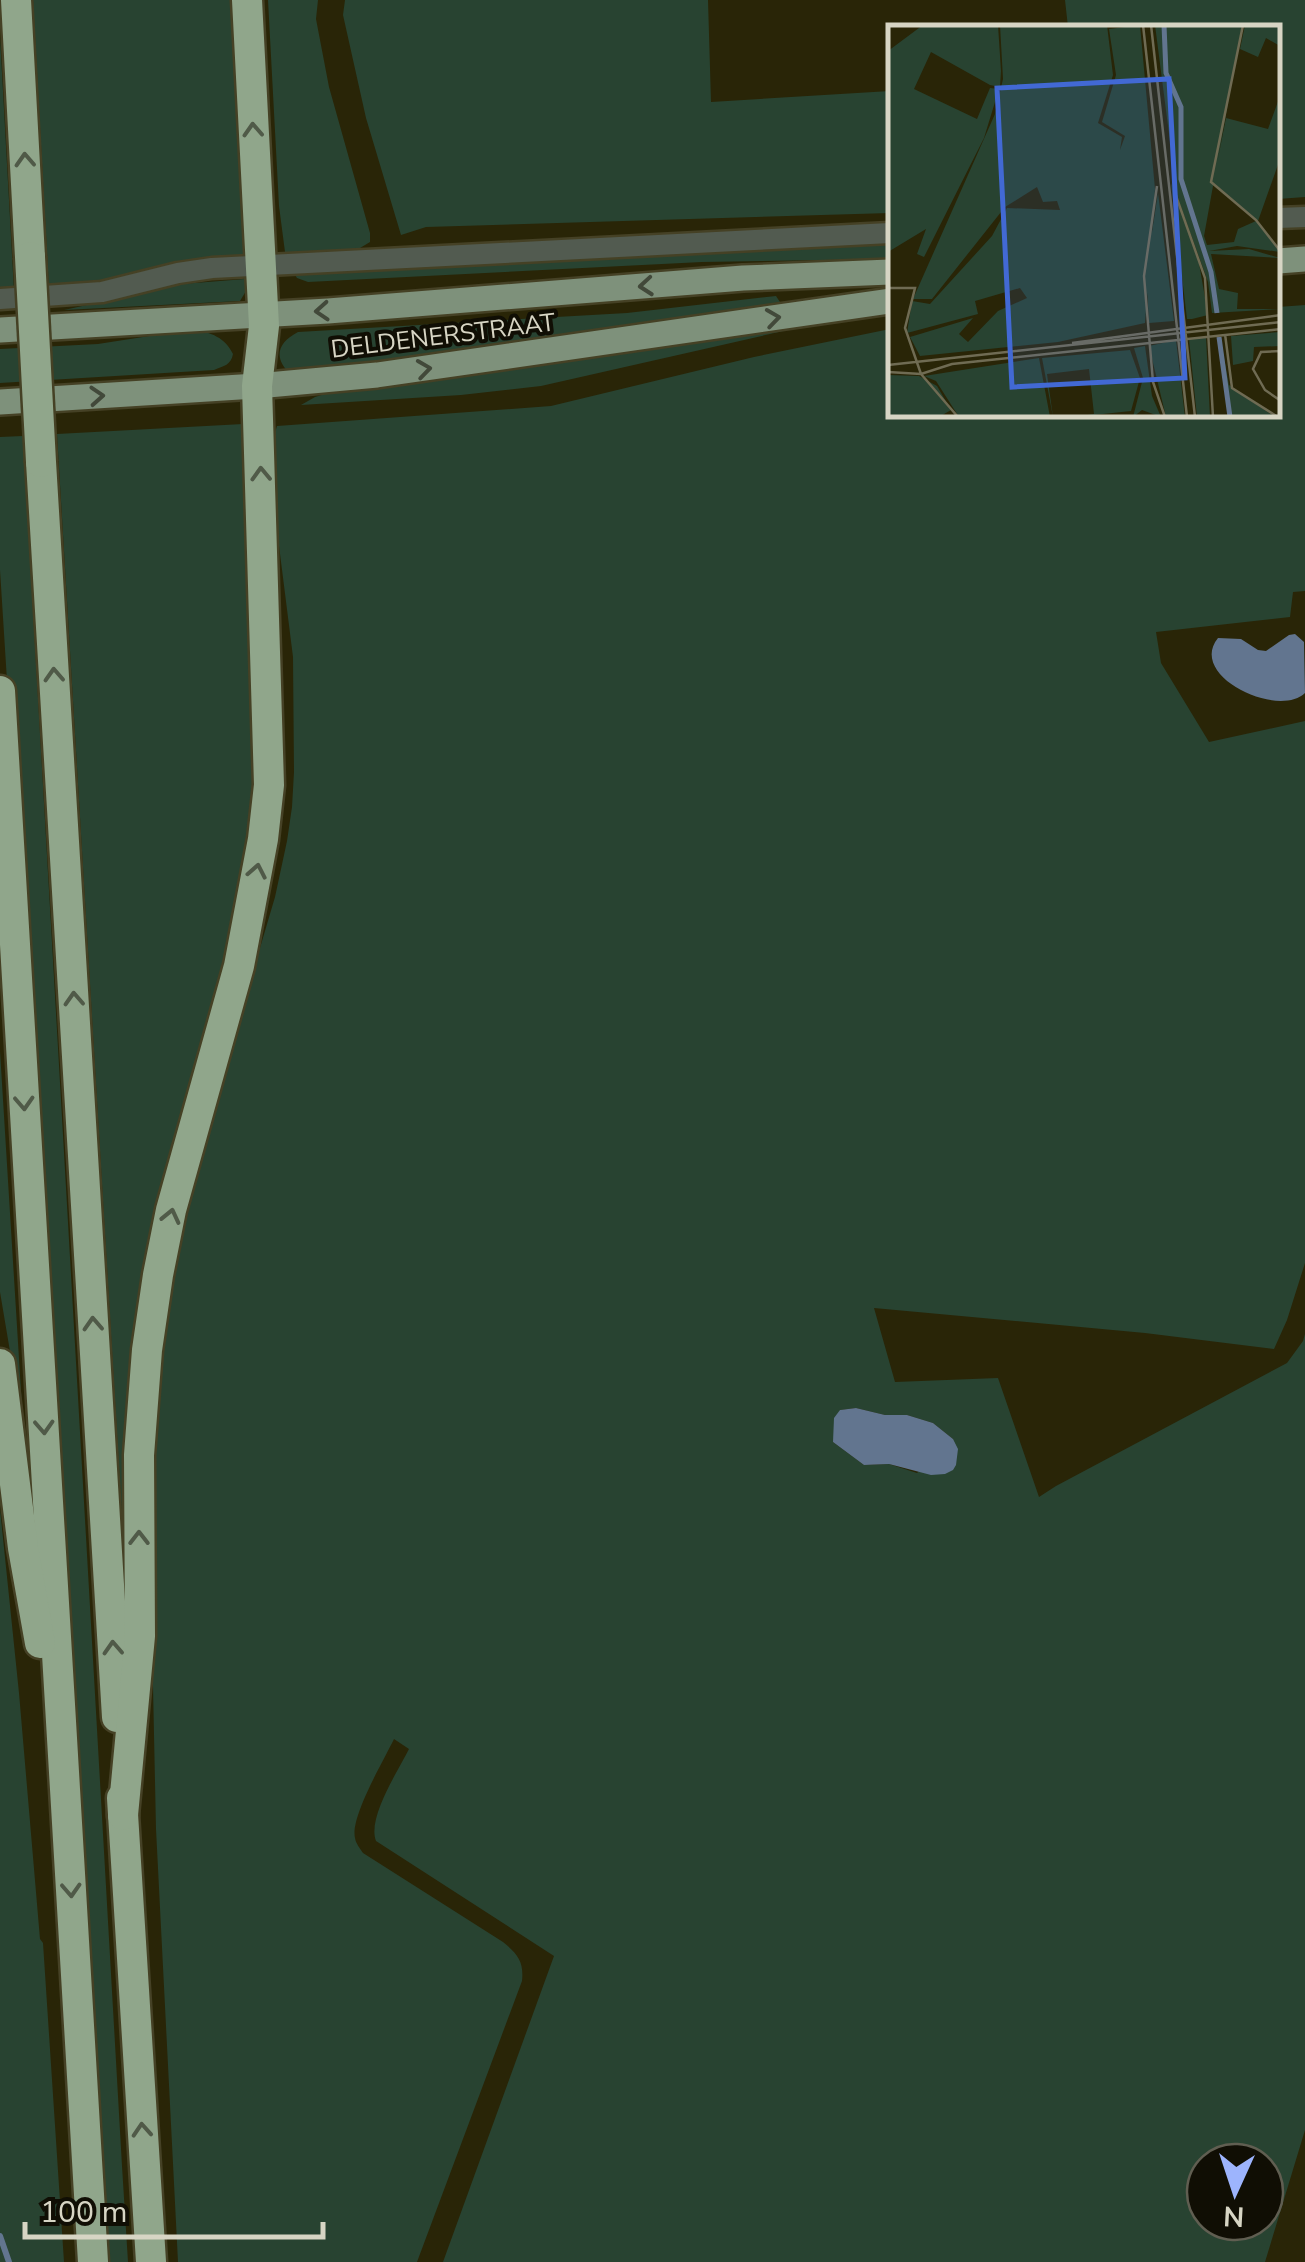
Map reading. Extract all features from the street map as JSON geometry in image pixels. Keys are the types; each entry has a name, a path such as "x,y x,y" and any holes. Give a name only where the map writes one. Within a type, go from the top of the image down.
{"highway":[{"path":"16,0 151,2262"},
{"path":"123,1815 140,1636 139,1455 147,1350 172,1210 238,966 263,839 269,785 257,386 264,314 247,0"},
{"path":"0,691 93,2262"},
{"path":"0,1364 23,1548 65,1792"}],"main road":[{"path":"1280,261 1305,259"},
{"name":"DELDENERSTRAAT","path":"0,330 743,278 888,272"},
{"name":"DELDENERSTRAAT","path":"0,402 377,375 888,301"}],"street":[{"path":"1280,218 1305,216"},
{"path":"0,300 102,292 212,268 888,232"}],"green space":[{"path":"33,0 242,0 255,254 97,285 49,289"},
{"path":"268,0 318,0 316,19 329,87 370,233 370,242 355,251 285,252"},
{"path":"345,0 708,0 711,102 888,91 888,213 426,227 401,235 366,118 343,15"},
{"path":"1065,0 1305,0 1305,197 1280,199 1280,25 1068,25"},
{"path":"0,37 14,291 0,292"},
{"path":"888,239 888,259 702,262 308,282 297,278 292,270"},
{"path":"245,279 246,291 240,301 64,310 182,284"},
{"path":"776,296 780,302 555,344 291,375 280,357 282,346 298,332 627,313"},
{"path":"1305,305 1305,591 1293,592 1290,617 1156,632 1161,663 1209,742 1305,721 1305,1263 1287,1320 1274,1349 874,1308 895,1382 998,1378 1039,1497 1287,1363 1305,1334 1305,2130 1285,2196 1285,2142 1185,2142 1185,2242 1271,2242 1265,2262 443,2262 554,1956 376,1841 374,1831 380,1808 409,1749 394,1739 358,1817 357,1844 363,1853 503,1942 513,1950 522,1969 522,1981 417,2262 178,2262 156,1829 153,1439 166,1304 187,1196 275,897 292,807 293,657 276,522 273,439 277,426 551,406 888,329 888,418 1280,418 1280,307","holes":["856,1408 933,1423 953,1439 917,1473 889,1464 864,1465 833,1442 840,1410"]},
{"path":"801,327 541,386 301,405 331,392"},
{"path":"194,329 226,343 233,354 229,363 214,370 0,383 0,349 98,344"},
{"path":"251,426 260,750 247,873 161,1213 129,1534 123,1534 57,434"},
{"path":"23,436 128,2262 107,2262 0,570 0,437"},
{"path":"0,1051 26,1472 0,1292"},
{"path":"0,1509 43,1943 64,2262 0,2262"}],"water":[{"path":"1295,634 1304,642 1305,693 1292,700 1257,697 1225,679 1215,666 1212,652 1218,638 1241,639 1266,651"},
{"path":"856,1408 933,1423 953,1439 958,1449 953,1470 931,1475 889,1464 864,1465 833,1442 834,1418 840,1410"}],"waterway":[{"path":"0,2236 9,2262"}]}
